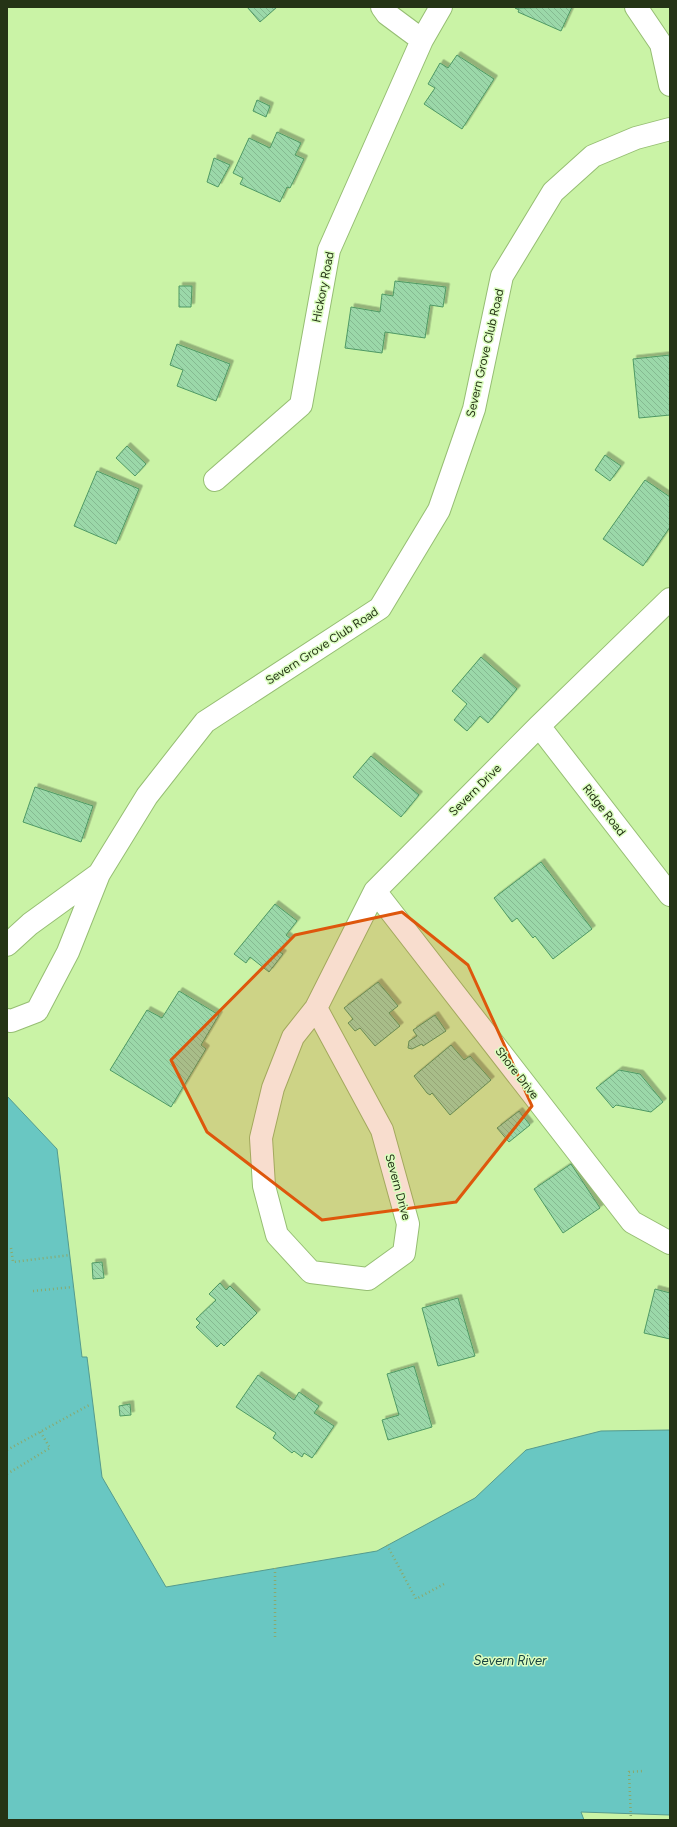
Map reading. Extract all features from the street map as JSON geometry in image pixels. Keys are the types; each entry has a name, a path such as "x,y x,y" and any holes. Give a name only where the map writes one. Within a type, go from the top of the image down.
{"street":[{"path":"382,7 387,14 422,40"},
{"name":"Hickory Road","path":"216,480 301,405 329,250 422,40 441,7"},
{"path":"636,7 661,44 670,85"},
{"name":"Severn Grove Club Road","path":"99,874 147,796 205,722 380,608 439,510 474,409 502,276 506,269 553,192 592,156 636,138 670,129"},
{"name":"Severn Drive","path":"316,1008 382,1130 408,1224 404,1253 368,1279 311,1272 277,1234 264,1186 261,1138 273,1088 293,1037 316,1008 375,891 539,726 670,599"},
{"name":"Ridge Road","path":"539,726 670,895"},
{"path":"7,946 30,924 99,874"},
{"path":"7,1020 12,1021 37,1011 68,952 99,874"},
{"name":"Shore Drive","path":"375,891 632,1222 670,1243"}],"path":[{"path":"11,1248 13,1262 70,1255"},
{"path":"34,1291 73,1287"},
{"path":"7,1450 91,1404"},
{"path":"7,1474 50,1448 40,1431"},
{"path":"387,1545 416,1599 444,1584"},
{"path":"275,1568 276,1637"},
{"path":"631,1820 629,1772 643,1771"}],"highlighted area":[{"path":"402,912 468,965 532,1106 456,1202 322,1220 207,1132 171,1060 295,935"}],"water":[{"name":"Severn River","path":"7,1096 57,1149 82,1357 87,1357 102,1477 166,1587 377,1551 475,1498 526,1450 601,1431 670,1430 670,1815 581,1812 584,1820 7,1820"}],"building":[{"path":"247,7 277,7 260,22"},
{"path":"572,7 561,31 518,12 519,10 515,8"},
{"path":"457,55 494,79 462,129 424,104 435,88 428,84 440,63 448,68"},
{"path":"257,100 270,106 266,117 253,111"},
{"path":"277,132 301,143 295,155 304,159 290,188 287,187 280,202 240,184 243,178 233,173 249,138 270,148"},
{"path":"214,158 230,165 218,187 207,182"},
{"path":"395,281 446,287 443,307 430,305 425,338 385,332 382,353 345,348 351,307 380,312 382,294 393,296"},
{"path":"179,286 192,286 191,307 179,307"},
{"path":"177,344 230,364 216,401 177,386 183,370 170,365"},
{"path":"670,355 670,415 639,418 633,359"},
{"path":"127,446 146,464 135,476 116,458"},
{"path":"605,455 621,466 610,481 595,470"},
{"path":"97,471 139,489 116,544 74,526"},
{"path":"645,480 670,497 670,527 643,566 603,539"},
{"path":"481,657 517,689 488,723 480,716 467,731 454,720 467,704 452,691"},
{"path":"371,756 419,795 401,817 353,777"},
{"path":"35,787 93,806 81,842 23,822"},
{"path":"541,862 592,929 553,959 535,936 533,938 517,918 512,922 494,898"},
{"path":"275,904 297,921 286,935 291,939 280,952 283,954 269,972 250,957 246,963 234,954"},
{"path":"378,982 398,1006 389,1013 400,1026 375,1046 360,1028 355,1031 348,1023 353,1019 344,1008"},
{"path":"179,991 219,1015 201,1045 206,1049 171,1107 110,1070 147,1010 162,1018"},
{"path":"435,1015 446,1031 423,1046 422,1044 412,1049 408,1048 409,1041 417,1036 413,1030"},
{"path":"451,1045 464,1060 470,1056 491,1080 450,1115 432,1093 430,1095 427,1093 414,1076"},
{"path":"619,1070 640,1074 663,1102 651,1112 616,1105 613,1108 596,1088"},
{"path":"519,1111 530,1125 509,1142 497,1128"},
{"path":"571,1164 600,1208 563,1233 534,1189"},
{"path":"102,1262 104,1278 93,1279 92,1263"},
{"path":"220,1283 226,1290 230,1286 257,1313 224,1346 221,1343 217,1347 196,1327 200,1323 196,1319 216,1300 209,1294"},
{"path":"655,1289 670,1293 670,1339 644,1333"},
{"path":"458,1298 475,1356 438,1366 422,1308"},
{"path":"414,1366 432,1427 388,1440 382,1420 399,1415 387,1374"},
{"path":"258,1375 294,1400 299,1392 319,1406 314,1413 334,1426 312,1458 304,1453 302,1457 294,1451 292,1453 273,1438 276,1433 236,1407"},
{"path":"130,1404 131,1415 120,1416 119,1406"}]}
